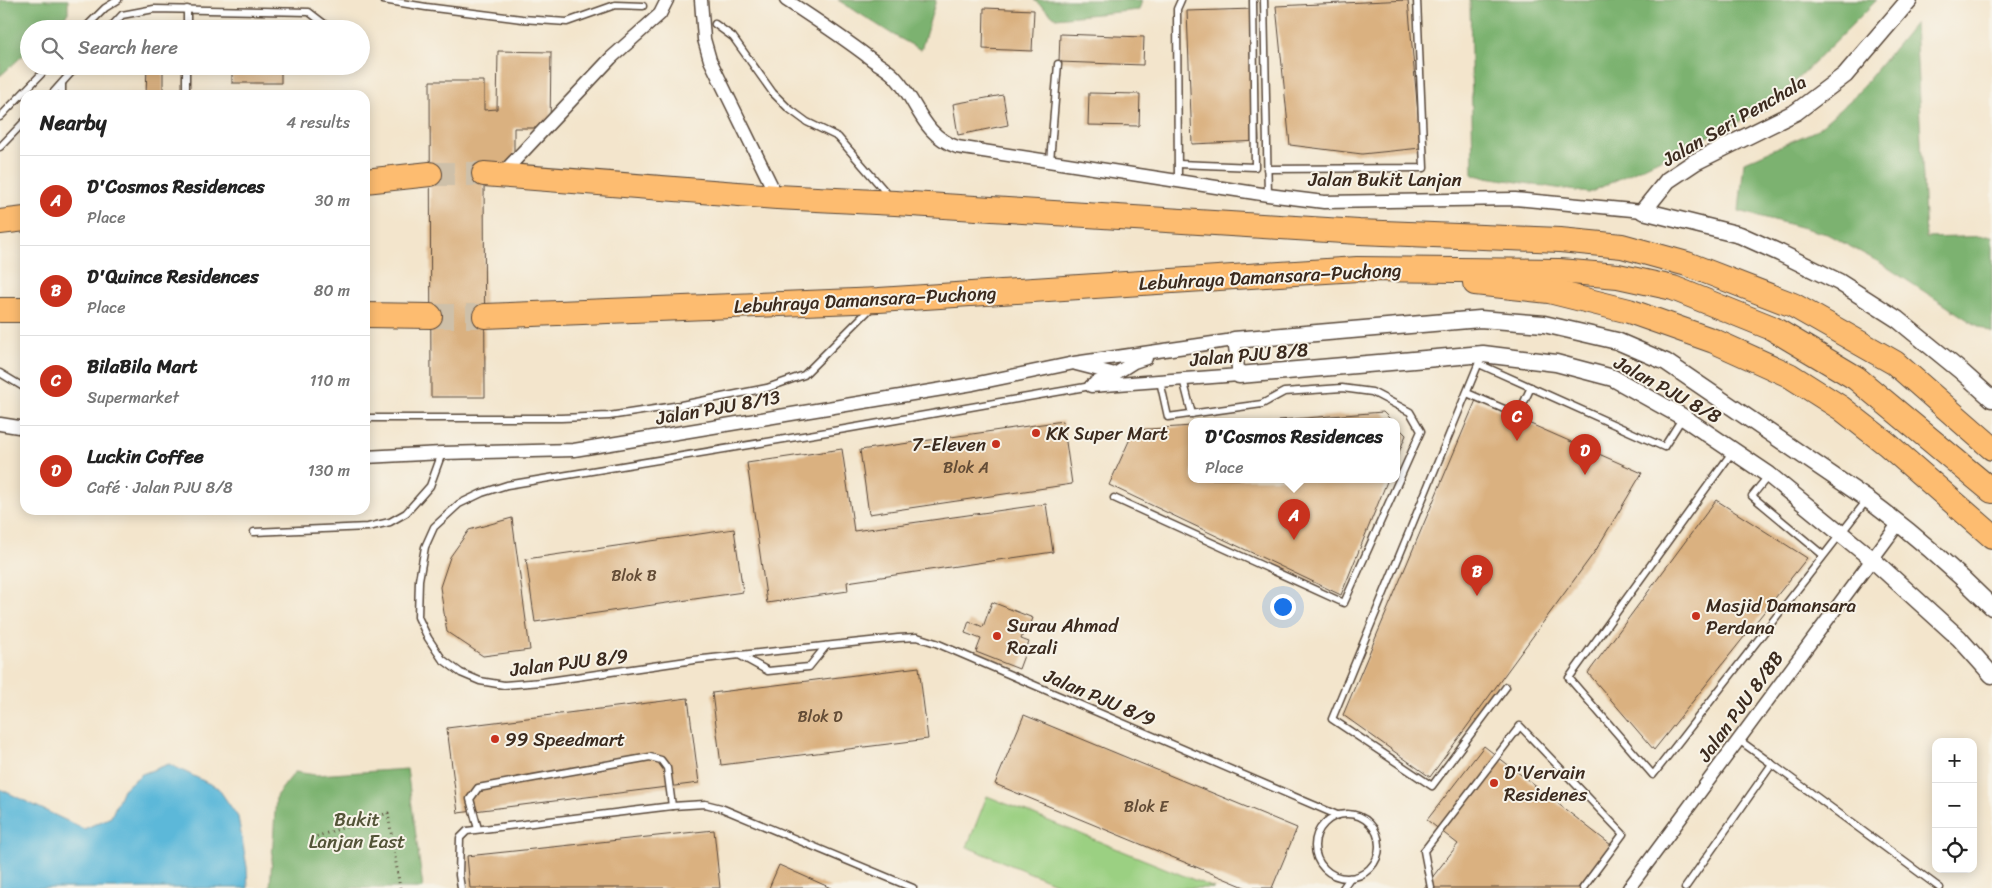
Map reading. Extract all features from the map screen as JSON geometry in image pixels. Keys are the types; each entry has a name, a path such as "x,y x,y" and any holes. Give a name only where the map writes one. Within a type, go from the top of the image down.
{"highway":[{"path":"370,180 430,174"},
{"name":"Lebuhraya Damansara–Puchong","path":"492,175 777,197 1359,232 1560,240 1622,246 1687,264 1793,305 1895,363 1992,448"},
{"path":"0,222 20,220"},
{"name":"Lebuhraya Damansara–Puchong","path":"485,316 879,300 1357,269 1559,271 1618,276 1673,288 1772,328 1856,378 1992,491"},
{"path":"1357,269 1549,291 1629,311 1714,341 1789,375 1841,408 1887,444 1988,532"},
{"path":"0,310 20,310"},
{"path":"370,315 430,316"}],"street":[{"path":"492,175 611,58 660,14 667,0"},
{"path":"701,0 704,39 710,60 777,197"},
{"name":"Jalan Bukit Lanjan","path":"786,0 857,48 895,77 908,95 920,118 944,142 957,147 1324,202 1515,199 1643,211 1740,235 1839,282 1897,319 1992,399"},
{"name":"Jalan Seri Penchala","path":"1643,211 1668,180 1695,162 1796,112 1844,75 1909,0"},
{"name":"Jalan PJU 8/8","path":"1181,348 1234,340 1480,319 1544,324 1617,341 1666,362 1867,499 1899,523 1959,574 1992,607"},
{"path":"1234,340 1239,375"},
{"path":"1090,386 1134,362 1181,348"},
{"name":"Jalan PJU 8/13","path":"370,457 442,452 574,450 973,384 1074,363 1181,348"},
{"name":"Jalan PJU 8/8","path":"1090,386 1481,359 1556,363 1613,378 1684,417 1770,475 1841,532 1959,638 1992,675"},
{"path":"1074,363 1100,372 1156,381"},
{"path":"0,424 20,427"},
{"name":"Jalan PJU 8/8B","path":"1630,888 1899,523"}],"lane":[{"path":"93,20 105,8 118,0"},
{"path":"383,0 426,8 567,22 615,5 643,6"},
{"path":"1178,181 1177,8 1181,0"},
{"path":"1178,164 1255,167 1253,0"},
{"path":"1264,0 1268,195"},
{"path":"1267,169 1424,168 1417,0"},
{"path":"118,20 122,16 154,9 309,12 319,20"},
{"path":"187,9 187,20"},
{"path":"715,24 732,36 773,93 783,103 807,122 838,137 895,203"},
{"path":"1050,161 1058,64"},
{"path":"26,90 40,75"},
{"path":"56,90 70,75"},
{"path":"186,75 186,88"},
{"path":"62,84 62,90"},
{"path":"0,117 20,96"},
{"path":"0,147 20,127"},
{"path":"370,418 561,418 609,416 682,405 767,388 804,375 879,300"},
{"path":"1506,687 1432,786 1332,719 1481,359 1531,387 1664,447 1684,417"},
{"path":"0,374 20,385"},
{"path":"1183,379 1192,414"},
{"path":"1156,381 1168,417 1262,404 1284,392 1342,388 1372,392 1410,412 1421,431 1400,478"},
{"name":"Jalan PJU 8/9","path":"1090,386 507,485 482,493 459,504 434,527 426,547 419,580 418,616 428,638 442,659 461,673 480,681 504,685 739,655 898,638 917,638 936,643 1337,815 1348,813 1359,815 1376,830 1379,840 1379,851 1373,866 1360,876 1350,878 1343,888"},
{"path":"1467,393 1518,415 1531,387"},
{"path":"1734,450 1569,678 1653,775 1867,499"},
{"path":"254,532 368,527 390,522 406,514 430,486 442,452"},
{"path":"1770,475 1752,496 1823,556"},
{"path":"1114,498 1344,603 1398,483"},
{"path":"739,655 768,671 809,667 826,646"},
{"path":"1431,888 1424,851 1520,726 1623,834 1583,888"},
{"path":"1739,740 1940,888"},
{"path":"478,829 470,799 478,788 650,757 661,760 667,768 672,806"},
{"path":"1685,888 1772,764"},
{"path":"460,888 460,838 467,831 672,806 705,804 721,808 913,888"},
{"path":"1337,815 1321,827 1316,836 1315,847 1317,857 1322,866 1330,873 1339,877 1350,878"}],"path":[{"path":"312,838 388,813 400,888"}],"green space":[{"path":"0,0 68,0 68,13 61,20 20,20 20,58 0,76"},
{"path":"838,0 936,0 921,50"},
{"path":"1034,0 1142,0 1139,10 1056,18"},
{"path":"1470,0 1877,0 1768,108 1589,193 1473,175"},
{"path":"1915,23 1926,238 1992,236 1992,333 1971,322 1879,262 1827,234 1739,211 1744,162 1815,131 1855,96"},
{"name":"Bukit Lanjan East","path":"407,769 423,888 270,888 276,796 295,772 316,775"},
{"path":"987,796 1214,888 1067,888 967,847"}],"water":[{"path":"169,764 218,788 238,817 247,867 248,888 0,888 0,789 84,829 111,817 123,789 142,774"}],"building":[{"path":"1408,0 1421,148 1362,154 1290,145 1276,6"},
{"path":"984,8 1034,10 1032,51 983,49"},
{"path":"1254,9 1259,141 1192,144 1187,11"},
{"path":"1060,34 1144,37 1143,65 1059,62"},
{"path":"498,51 551,52 550,128 514,128 514,172 484,172 485,397 431,397 430,81 484,81 484,110 497,109"},
{"path":"147,75 163,75 163,90 146,90"},
{"path":"232,75 281,75 281,83 232,83"},
{"path":"1089,93 1140,94 1139,126 1088,125"},
{"path":"1003,95 1008,125 958,135 953,104"},
{"path":"1476,400 1642,473 1596,550 1430,777 1343,715"},
{"path":"1383,412 1389,418 1305,418"},
{"path":"1063,421 1072,484 869,514 860,450"},
{"path":"1188,426 1188,483 1386,483 1341,595 1109,485 1134,430"},
{"path":"1400,429 1406,435 1400,450"},
{"path":"842,449 854,531 1046,504 1053,552 847,582 848,591 767,603 747,463"},
{"name":"Masjid Damansara Perdana","path":"1716,500 1807,558 1654,750 1588,673"},
{"path":"512,518 530,650 483,656 447,632 440,587 450,557 469,530"},
{"path":"734,529 743,592 535,622 526,559"},
{"name":"Surau Ahmad Razali","path":"992,602 1033,618 1030,626 1027,625 1021,639 1029,642 1019,669 976,652 981,639 965,633 969,621 983,627"},
{"path":"919,667 928,739 721,765 712,693"},
{"path":"688,698 699,783 458,813 447,728"},
{"path":"1024,715 1297,828 1272,888 1247,888 995,784"},
{"name":"D'Vervain Residenes","path":"1484,746 1611,845 1578,888 1424,888 1458,844 1427,820"},
{"path":"714,830 720,888 470,888 467,856"},
{"path":"779,865 831,888 769,888"}],"tunnel":[{"path":"430,174 484,174"},
{"path":"430,316 485,316"}],"place":[{"name":"KK Super Mart","path":"1036,433"},
{"name":"BilaBila Mart","path":"1517,441"},
{"name":"7-Eleven","path":"996,444"},
{"name":"Luckin Coffee","path":"1585,475"},
{"name":"D'Cosmos Residences","path":"1294,540"},
{"name":"D'Quince Residences","path":"1477,596"},
{"name":"Masjid Damansara Perdana","path":"1696,616"},
{"name":"Surau Ahmad Razali","path":"997,636"},
{"name":"99 Speedmart","path":"495,739"},
{"name":"D'Vervain Residenes","path":"1494,783"}]}
